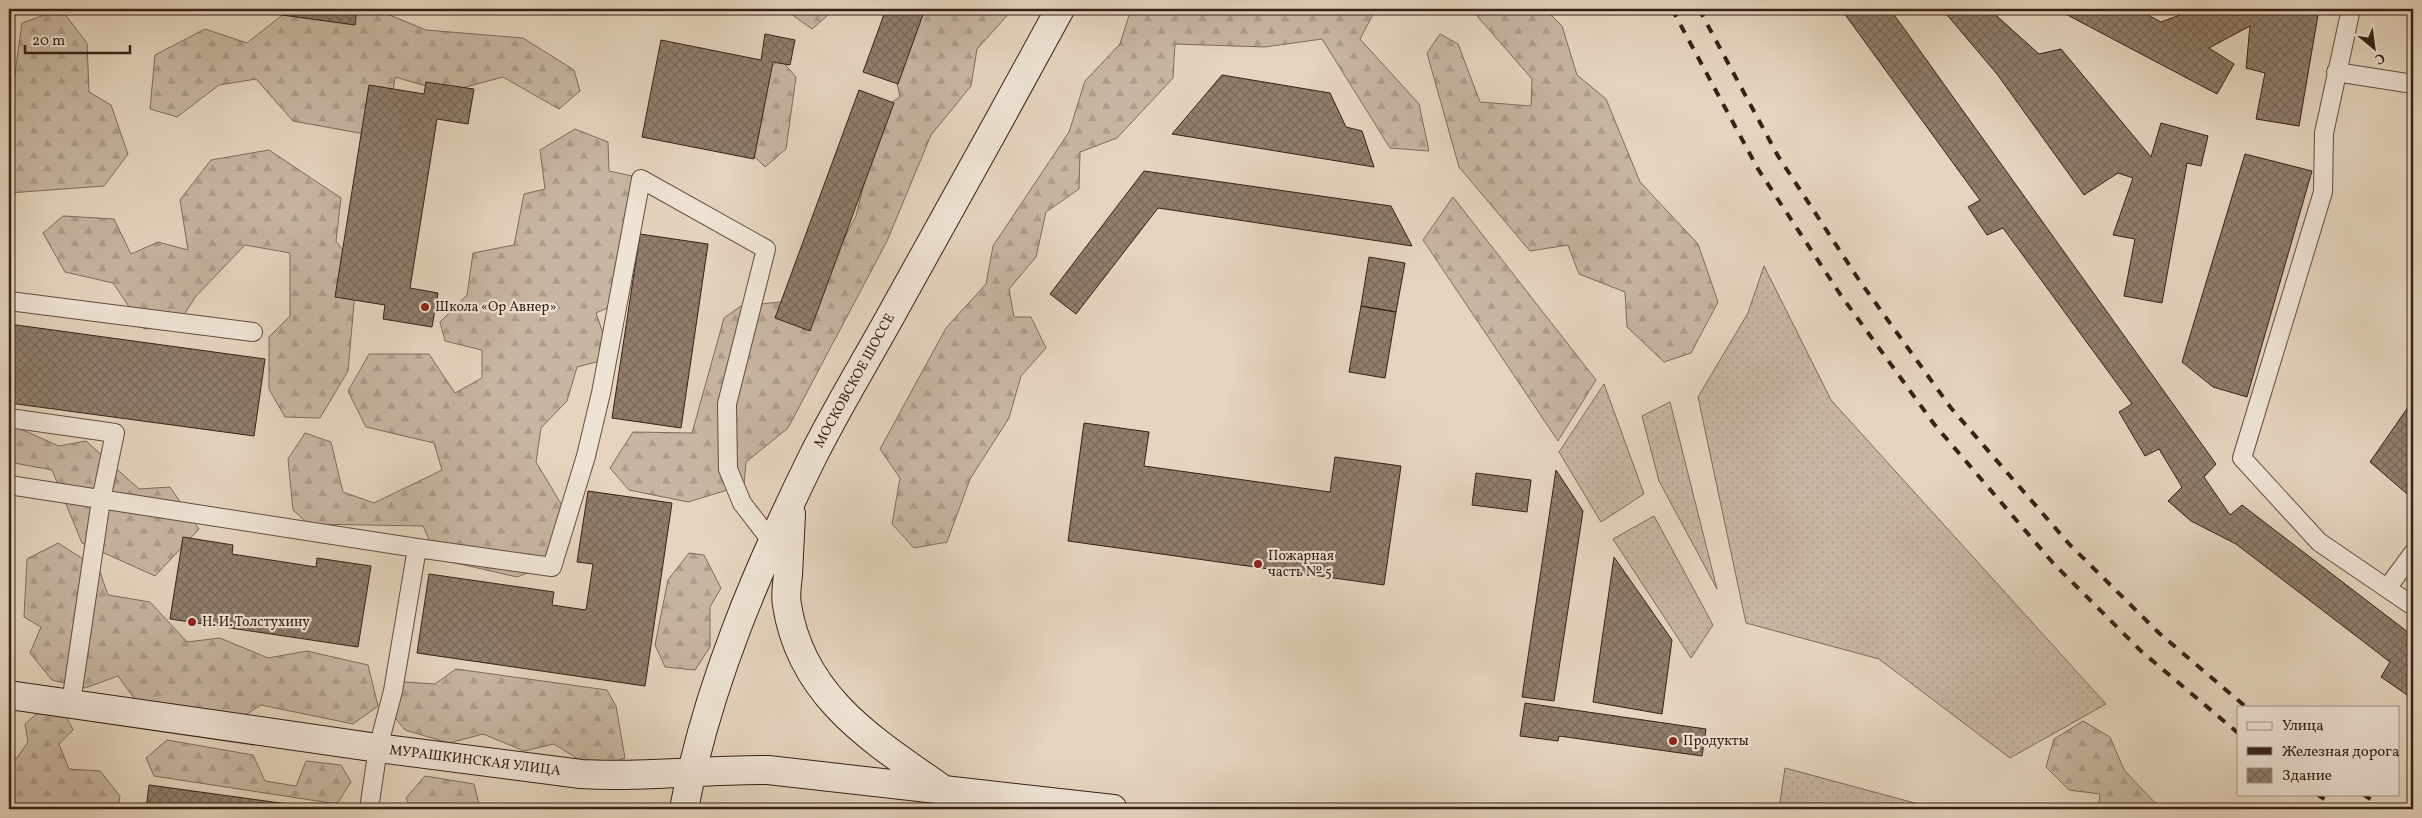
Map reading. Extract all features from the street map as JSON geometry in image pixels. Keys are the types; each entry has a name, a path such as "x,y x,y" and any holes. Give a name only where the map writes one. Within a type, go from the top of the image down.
{"main road":[{"name":"МОСКОВСКОЕ ШОССЕ","path":"684,809 691,771 711,699 736,629 772,542 812,458 1060,9"},
{"name":"МУРАШКИНСКАЯ УЛИЦА","path":"792,502 786,603 795,642 811,674 832,702 870,739 944,790"},
{"name":"МУРАШКИНСКАЯ УЛИЦА","path":"9,695 378,748 581,774 613,776 691,771 768,770 1113,809"}],"lane":[{"path":"2351,9 2324,133 2324,192 2242,458 2319,542 2388,587 2413,606"},
{"path":"2336,72 2413,84"},
{"path":"9,486 552,567 586,456 601,393 641,178 766,248 727,404 728,470 742,503 772,542"},
{"path":"9,301 253,332"},
{"path":"9,418 115,433 101,500 71,704"},
{"path":"369,809 378,748 393,691 417,548"},
{"path":"2388,587 2413,553"}],"green space":[{"path":"61,9 87,43 89,92 111,105 128,154 104,186 9,193 9,117 22,23"},
{"path":"103,9 243,9 131,14"},
{"path":"290,9 375,9 426,30 523,38 574,70 580,91 559,109 503,77 447,92 395,77 390,114 370,135 293,121 256,79 219,85 177,117 150,109 155,55 205,29 247,43"},
{"path":"791,9 835,9 812,29 791,14"},
{"path":"919,9 1013,9 977,49 971,86 931,135 887,241 788,428 746,462 744,485 688,502 629,490 610,468 633,432 692,433 724,318 741,306 790,301 805,312 856,216 882,109 900,97 893,66"},
{"path":"1131,9 1376,9 1360,39 1419,104 1429,151 1390,148 1322,39 1265,47 1175,44 1173,78 1117,138 1080,152 1079,189 1046,212 1036,257 1009,289 1014,317 1031,317 1046,348 1021,376 1009,418 970,479 947,542 914,548 892,524 900,478 880,449 946,328 986,284 993,246 1069,132 1085,81 1120,44"},
{"path":"1471,9 1545,9 1562,26 1577,75 1606,99 1640,182 1698,244 1718,302 1691,353 1664,362 1627,327 1625,292 1579,274 1568,245 1530,251 1459,167 1427,53 1440,34 1458,44 1480,102 1531,106 1532,79"},
{"path":"780,59 796,77 786,149 765,167 747,149 754,82"},
{"path":"575,129 608,142 609,171 632,176 645,202 621,302 596,313 604,336 600,361 577,367 567,401 541,428 536,462 563,507 541,568 517,577 438,559 423,526 308,524 293,510 288,459 305,433 331,442 343,492 374,503 442,470 434,443 366,427 348,391 369,354 429,354 455,393 482,378 482,350 445,341 440,322 467,295 473,253 514,245 524,194 545,189 540,150"},
{"path":"269,150 341,198 336,241 357,269 348,371 320,418 285,417 269,389 269,337 290,316 290,253 245,245 196,296 176,327 144,329 113,283 65,272 43,233 63,216 114,219 131,254 158,242 188,250 180,200 211,160"},
{"path":"1453,197 1596,380 1558,441 1423,240"},
{"path":"1764,266 1831,400 2106,704 2010,758 1879,659 1746,623 1698,397 1748,313"},
{"path":"1604,384 1644,494 1601,522 1559,452"},
{"path":"1670,402 1717,589 1659,481 1642,416"},
{"path":"9,424 59,446 86,441 139,489 170,487 199,529 155,576 82,543 52,470 9,462"},
{"path":"1654,516 1713,625 1691,658 1613,539"},
{"path":"58,543 99,569 108,595 150,602 187,642 220,638 268,658 307,651 368,665 378,706 353,724 261,705 239,719 139,705 118,676 85,688 52,680 30,653 41,627 24,617 27,559"},
{"path":"689,553 704,555 721,588 710,607 710,647 695,670 665,667 655,645 668,580"},
{"path":"456,669 607,690 616,706 625,758 594,769 554,744 524,751 483,734 449,743 405,730 384,704 404,682 435,684"},
{"path":"41,710 64,712 73,730 59,744 69,769 100,771 120,796 118,809 40,809 19,806 9,809 9,758 17,758 28,742 25,724"},
{"path":"2083,721 2110,737 2124,770 2161,809 2098,809 2100,794 2069,790 2046,767 2054,739"},
{"path":"167,740 253,755 265,781 296,786 306,761 341,765 351,782 337,804 154,776 146,758"},
{"path":"1785,768 1937,809 1779,809"},
{"path":"425,776 474,784 480,808 411,809 406,798"}],"building":[{"path":"261,9 357,9 355,25 260,12"},
{"path":"886,9 925,9 898,84 863,72"},
{"path":"1841,9 1890,9 2216,464 2204,477 2230,515 2242,505 2413,636 2413,699 2381,677 2390,662 2236,544 2191,521 2168,501 2182,487 2159,449 2145,456 2119,412 2132,404 2003,228 1987,235 1968,207 1980,200"},
{"path":"1942,9 1989,9 2039,54 2061,49 2151,157 2161,123 2208,136 2201,166 2187,163 2162,303 2124,296 2135,239 2113,235 2133,178 2118,173 2084,195 1997,74"},
{"path":"2056,9 2137,9 2161,22 2196,9 2319,9 2299,126 2256,119 2265,73 2246,68 2250,26 2209,48 2234,64 2217,94"},
{"path":"765,34 795,40 790,65 773,62 754,159 642,137 661,40 761,60"},
{"path":"1222,75 1330,93 1346,127 1362,131 1374,167 1172,134"},
{"path":"426,82 474,89 468,124 437,119 410,288 438,293 432,327 383,319 385,305 335,297 369,85 424,94"},
{"path":"859,90 894,103 810,331 775,318"},
{"path":"2245,154 2312,171 2247,397 2213,387 2182,362"},
{"path":"1144,171 1391,206 1412,246 1158,208 1076,314 1050,294"},
{"path":"640,234 708,244 681,428 612,418"},
{"path":"1369,257 1405,263 1396,312 1361,306"},
{"path":"1361,306 1396,312 1385,378 1349,372"},
{"path":"9,324 265,359 254,436 9,403"},
{"path":"2413,400 2413,499 2370,462"},
{"path":"1084,423 1149,432 1144,466 1330,492 1335,457 1401,466 1384,585 1068,541"},
{"path":"1556,470 1583,511 1554,701 1522,697"},
{"path":"1476,473 1531,480 1527,512 1472,505"},
{"path":"588,491 672,503 645,686 417,653 429,574 554,592 552,605 586,610 593,564 577,562"},
{"path":"183,537 233,545 232,554 316,567 317,558 371,566 358,647 170,619"},
{"path":"1614,557 1672,640 1662,714 1593,702"},
{"path":"1525,703 1706,729 1702,756 1559,736 1558,741 1520,736"},
{"path":"149,785 324,809 146,809"}],"railway":[{"path":"1672,9 1758,169 1840,294 1934,424 2053,563 2141,651 2237,732"},
{"path":"1699,9 1778,156 1859,280 1951,408 2070,545 2159,633 2245,706"},
{"path":"2320,796 2338,809"},
{"path":"2366,796 2385,809"}],"place":[{"name":"Школа «Ор Авнер»","path":"425,307"},
{"name":"Пожарная часть № 5","path":"1258,564"},
{"name":"Н. И. Толстухину","path":"192,622"},
{"name":"Продукты","path":"1673,741"}]}
